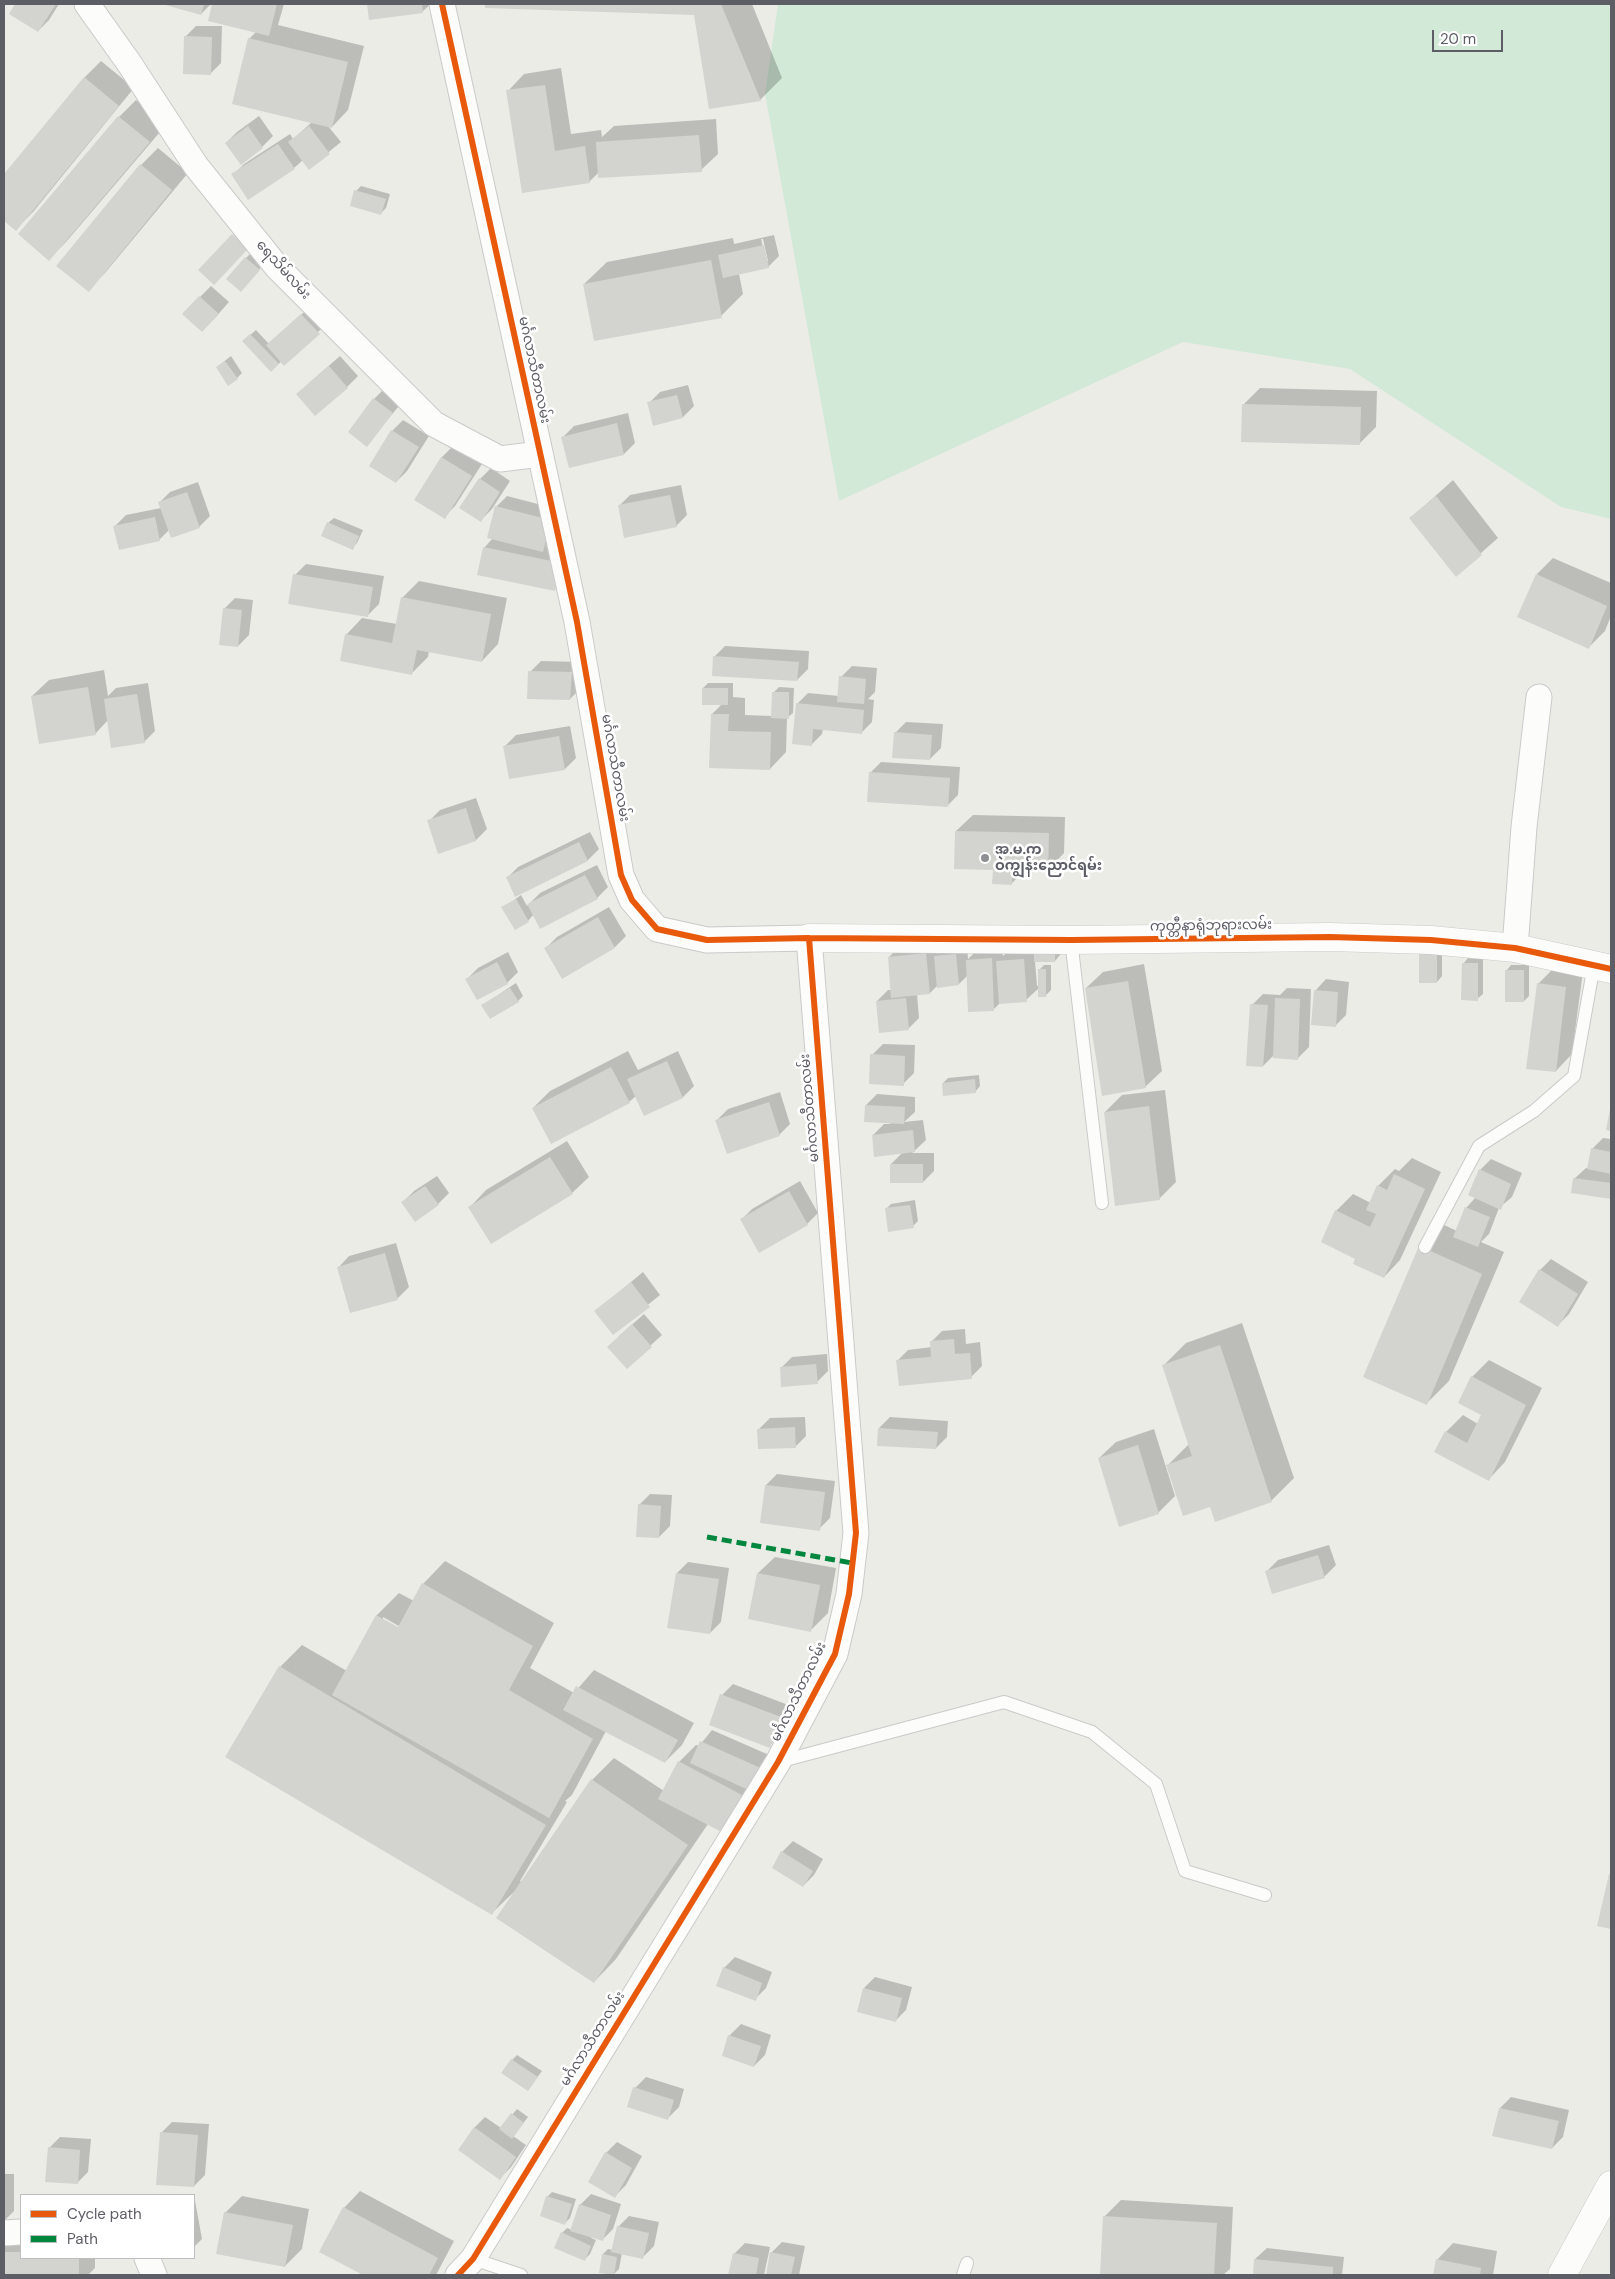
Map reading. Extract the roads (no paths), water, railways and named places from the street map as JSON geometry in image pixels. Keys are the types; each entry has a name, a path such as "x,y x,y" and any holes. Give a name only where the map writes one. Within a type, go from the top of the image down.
{"street":[{"name":"ရေသိမ်လမ်း","path":"87,4 129,63 196,166 277,267 434,424 500,459 540,454"},
{"name":"မင်္ဂလာသီတာလမ်း","path":"442,4 577,622 621,875 632,900 657,929 707,940 809,938 856,1533 849,1594 835,1654 778,1762 466,2267"},
{"path":"1515,948 1524,827 1539,697"},
{"name":"ကုတ္တီနာရုံဘုရားလမ်း","path":"809,938 1071,940 1330,937 1431,940 1515,948 1602,967"},
{"path":"1562,2275 1611,2185"},
{"path":"4,2233 20,2232"},
{"path":"147,2259 154,2275"}],"lane":[{"path":"1071,940 1102,1203"},
{"path":"1425,1247 1479,1146 1534,1111 1574,1076 1602,967"},
{"path":"778,1762 1004,1702 1092,1732 1156,1784 1185,1871 1265,1895"},
{"path":"963,2275 967,2262"},
{"path":"466,2267 521,2275"}],"place":[{"name":"အ.မ.က ဝဲကျွန်းညောင်ရမ်း","path":"985,858"}]}
